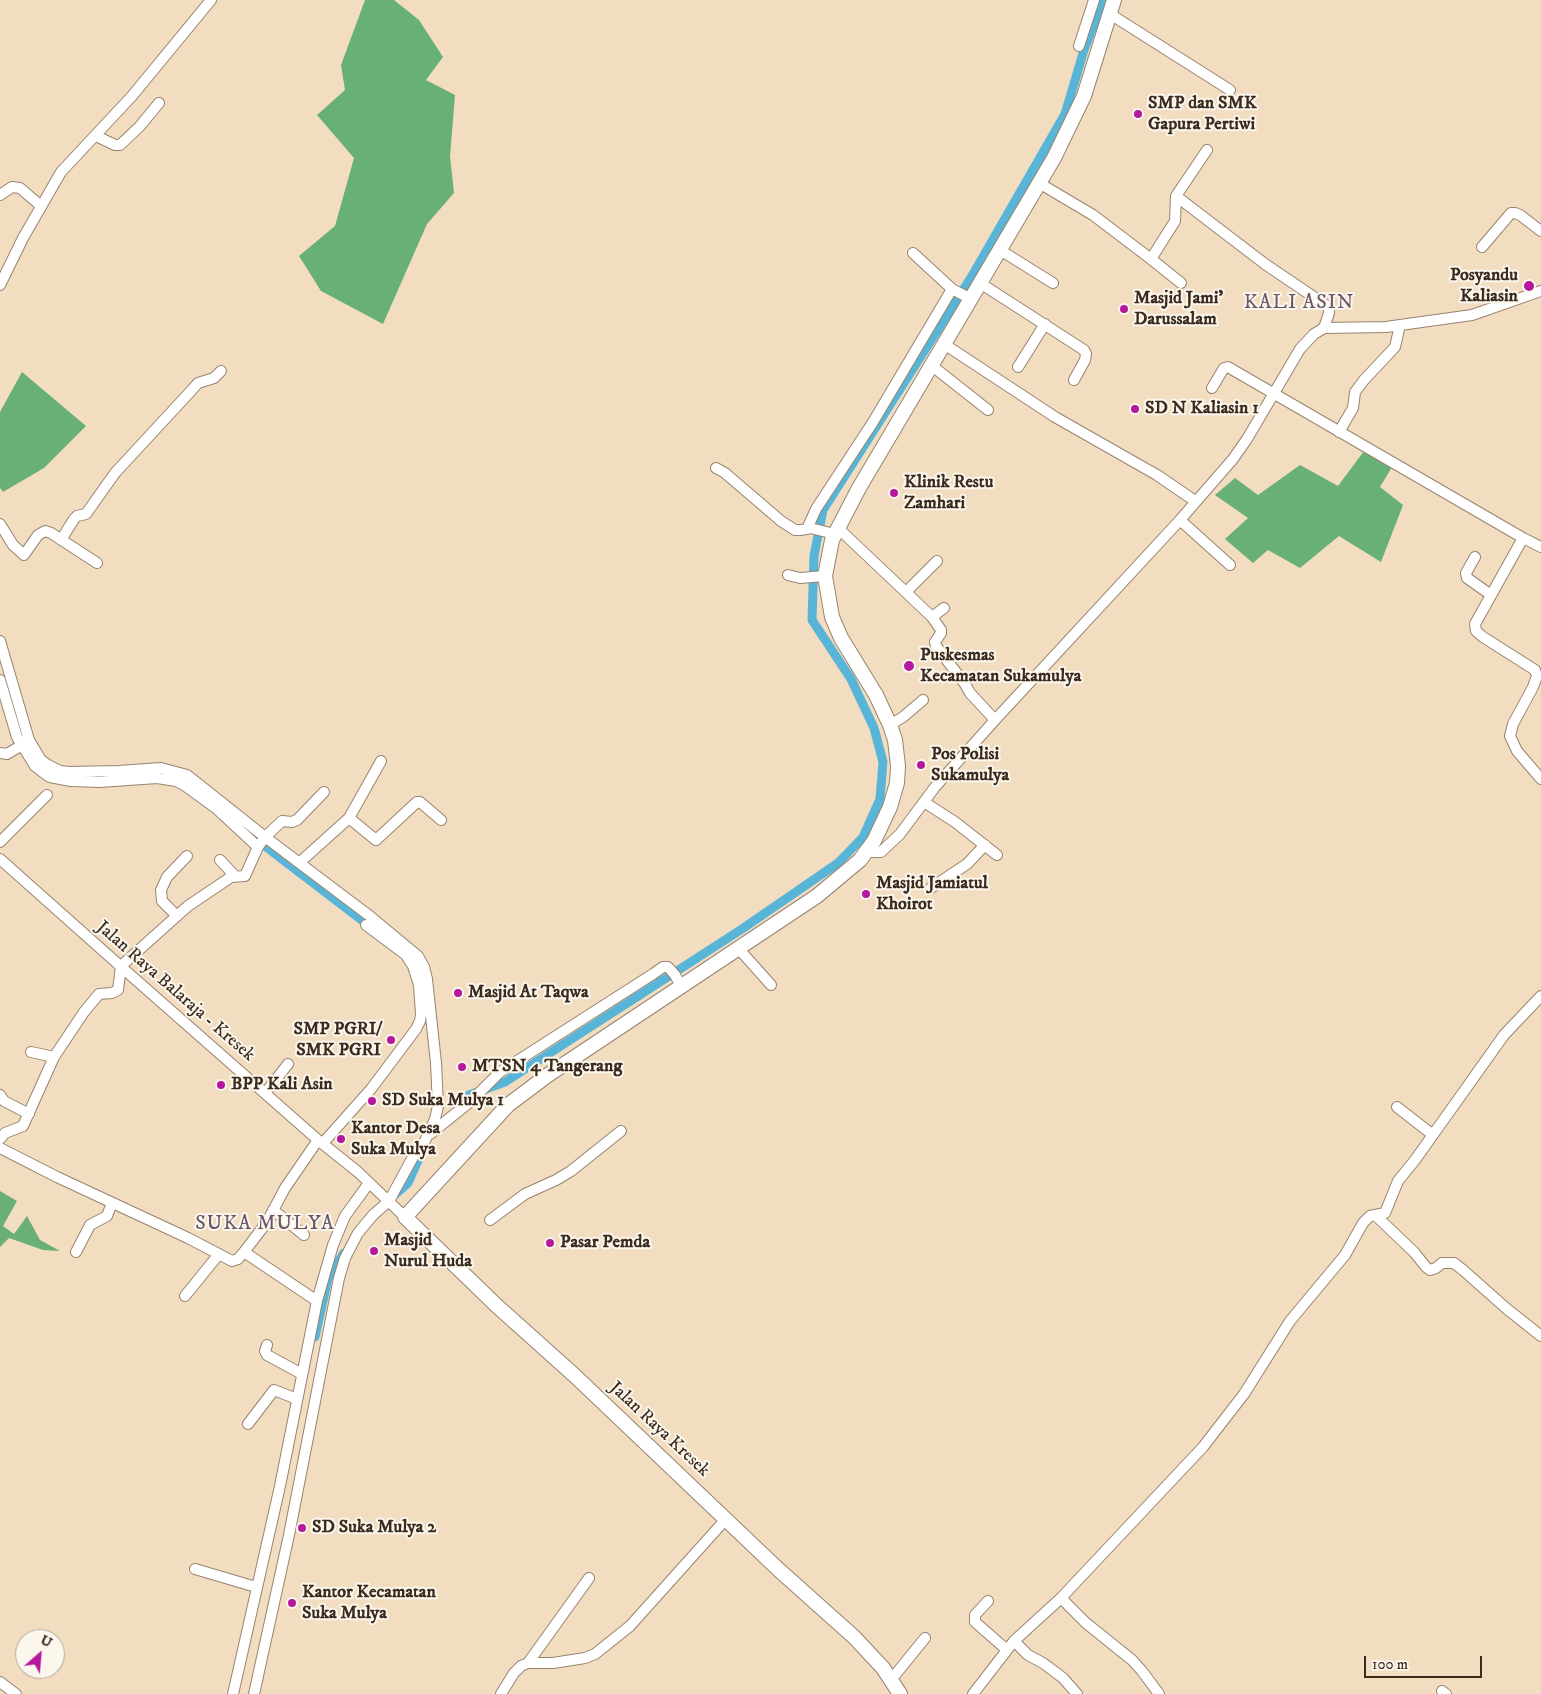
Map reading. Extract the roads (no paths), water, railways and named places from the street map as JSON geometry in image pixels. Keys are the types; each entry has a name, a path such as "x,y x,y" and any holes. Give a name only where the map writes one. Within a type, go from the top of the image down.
{"main road":[{"path":"405,1216 508,1105 676,977 738,948 836,882 867,852 886,816 897,783 897,757 895,740 890,725 876,696 836,627 821,577 828,556 832,531 1054,158 1080,103 1092,39 1109,4"},
{"name":"Jalan Raya Kresek","path":"405,1216 497,1306 574,1375 779,1570 854,1637 883,1668 900,1694"}],"street":[{"path":"0,284 61,172 96,136 156,68 211,0"},
{"path":"1079,46 1092,39 1094,0"},
{"path":"1109,4 1230,90"},
{"path":"96,136 115,146 120,145 140,126 159,103"},
{"path":"1151,259 1175,221 1176,196 1208,150"},
{"path":"1040,183 1093,215 1181,283"},
{"path":"0,195 12,187 20,188 42,206"},
{"path":"1176,196 1265,264 1327,306 1329,312 1324,328"},
{"path":"1482,247 1511,213 1515,212 1520,215 1541,232"},
{"path":"1000,250 1053,283"},
{"path":"913,253 954,290 969,299"},
{"path":"980,283 1084,350 1086,354 1085,360 1074,380"},
{"path":"809,528 816,509 873,422 954,290"},
{"path":"867,852 881,852 909,824 924,802 994,720 1180,520 1233,459 1248,438 1307,340 1314,334 1324,328 1386,327 1472,315 1541,291"},
{"path":"1018,367 1045,324"},
{"path":"1339,432 1354,408 1355,392 1395,346 1400,325"},
{"path":"944,344 972,361 1009,388 1157,475 1195,501"},
{"path":"931,365 988,410"},
{"path":"1212,388 1224,368 1227,367 1541,547"},
{"path":"62,540 74,519 77,516 86,514 115,473 198,383 214,378 221,371"},
{"path":"716,468 790,528 799,531 809,528 832,531 906,592 932,618 941,630 942,633 934,642 936,646 961,677 970,693 994,720"},
{"path":"1180,520 1230,564"},
{"path":"0,524 12,545 24,555 41,532 47,532 97,563"},
{"path":"1523,538 1475,624 1476,631 1483,637 1535,670 1536,676 1533,687 1513,724 1510,736 1517,751 1541,779"},
{"path":"1475,557 1466,573 1467,578 1491,595"},
{"path":"906,592 937,561"},
{"path":"788,575 805,578 821,577"},
{"path":"932,618 944,608"},
{"path":"0,640 29,740 41,760 60,771 69,772 119,772 161,768 180,772 193,779 261,842"},
{"path":"0,680 4,708 22,745 35,766 50,777 99,782 157,778 176,781 184,785 261,842 299,863 371,917 418,956 424,967 427,979 436,1063 438,1106 435,1119 428,1135 388,1200 363,1226 354,1240 323,1304 302,1374 280,1486 233,1694"},
{"path":"890,725 904,717 923,700"},
{"path":"0,753 6,754 22,745"},
{"path":"299,863 349,818 381,761"},
{"path":"220,860 235,876 242,877 246,875 261,842 282,821 292,822 297,820 324,792"},
{"path":"0,842 47,795"},
{"path":"349,818 375,840 417,802 420,802 441,820"},
{"path":"924,802 997,855"},
{"path":"931,888 967,864 985,845"},
{"path":"176,915 162,901 161,890 167,878 187,856"},
{"name":"Jalan Raya Balaraja - Kresek","path":"0,859 388,1200"},
{"path":"0,1139 5,1134 23,1126 54,1057 65,1039 97,996 101,993 118,990 121,966 176,915 235,876"},
{"path":"0,1148 232,1261 238,1259 267,1222 285,1188 321,1141 370,1089 416,1029 420,1021 419,985 413,966 406,955 366,925"},
{"path":"738,948 771,985"},
{"path":"428,1135 471,1101 500,1072 652,974 666,966 676,977"},
{"path":"973,1694 1014,1642 1060,1598 1203,1446 1244,1394 1290,1321 1345,1256 1366,1219 1385,1213 1398,1181 1504,1035 1541,996"},
{"path":"31,1052 54,1057"},
{"path":"266,1092 288,1064"},
{"path":"0,1095 4,1101 29,1114"},
{"path":"1397,1107 1433,1135"},
{"path":"490,1220 525,1194 571,1171 620,1131"},
{"path":"255,1694 289,1535 333,1245 345,1216 372,1186"},
{"name":"Jalan Raya Kresek","path":"388,1200 405,1216"},
{"path":"76,1252 90,1225 107,1216 112,1203"},
{"path":"273,1210 304,1235"},
{"path":"1375,1215 1430,1270 1442,1263 1454,1263 1541,1336"},
{"path":"244,1252 323,1304"},
{"path":"186,1296 219,1254"},
{"path":"267,1345 265,1351 267,1355 302,1374"},
{"path":"248,1424 274,1390 297,1399"},
{"path":"501,1694 514,1673 521,1666 528,1663 553,1663 585,1658 595,1654 630,1626 726,1520"},
{"path":"195,1568 256,1587"},
{"path":"528,1663 590,1578"},
{"path":"1060,1598 1086,1623 1132,1660 1159,1694"},
{"path":"988,1601 975,1615 974,1622 1007,1650"},
{"path":"891,1680 925,1638"},
{"path":"1014,1642 1028,1655 1043,1663 1063,1678 1077,1694"},
{"path":"0,1682 16,1694"}],"waterway":[{"path":"458,1108 469,1095 505,1082 742,929 838,863 863,837 880,799 883,762 874,728 851,679 812,620 814,556 823,510 972,276 1065,114 1084,50 1103,0"},
{"path":"257,840 372,928"},
{"path":"392,1197 408,1183 425,1145"},
{"path":"315,1337 328,1278 344,1253"}],"place":[{"name":"SMP dan SMK Gapura Pertiwi","path":"1138,114"},
{"name":"Posyandu Kaliasin","path":"1529,286"},
{"name":"Masjid Jami' Darussalam","path":"1124,309"},
{"name":"SD N Kaliasin 1","path":"1135,409"},
{"name":"Klinik Restu Zamhari","path":"894,493"},
{"name":"Puskesmas Kecamatan Sukamulya","path":"909,666"},
{"name":"Pos Polisi Sukamulya","path":"921,765"},
{"name":"Masjid Jamiatul Khoirot","path":"866,894"},
{"name":"Masjid At Taqwa","path":"458,993"},
{"name":"SMP PGRI/ SMK PGRI","path":"391,1040"},
{"name":"MTSN 4 Tangerang","path":"462,1067"},
{"name":"BPP Kali Asin","path":"221,1085"},
{"name":"SD Suka Mulya 1","path":"372,1101"},
{"name":"Kantor Desa Suka Mulya","path":"341,1139"},
{"name":"Pasar Pemda","path":"550,1243"},
{"name":"Masjid Nurul Huda","path":"374,1251"},
{"name":"SD Suka Mulya 2","path":"302,1528"},
{"name":"Kantor Kecamatan Suka Mulya","path":"292,1603"}],"district":[{"name":"KALI ASIN","path":"1299,304"},
{"name":"SUKA MULYA","path":"265,1225"}]}
